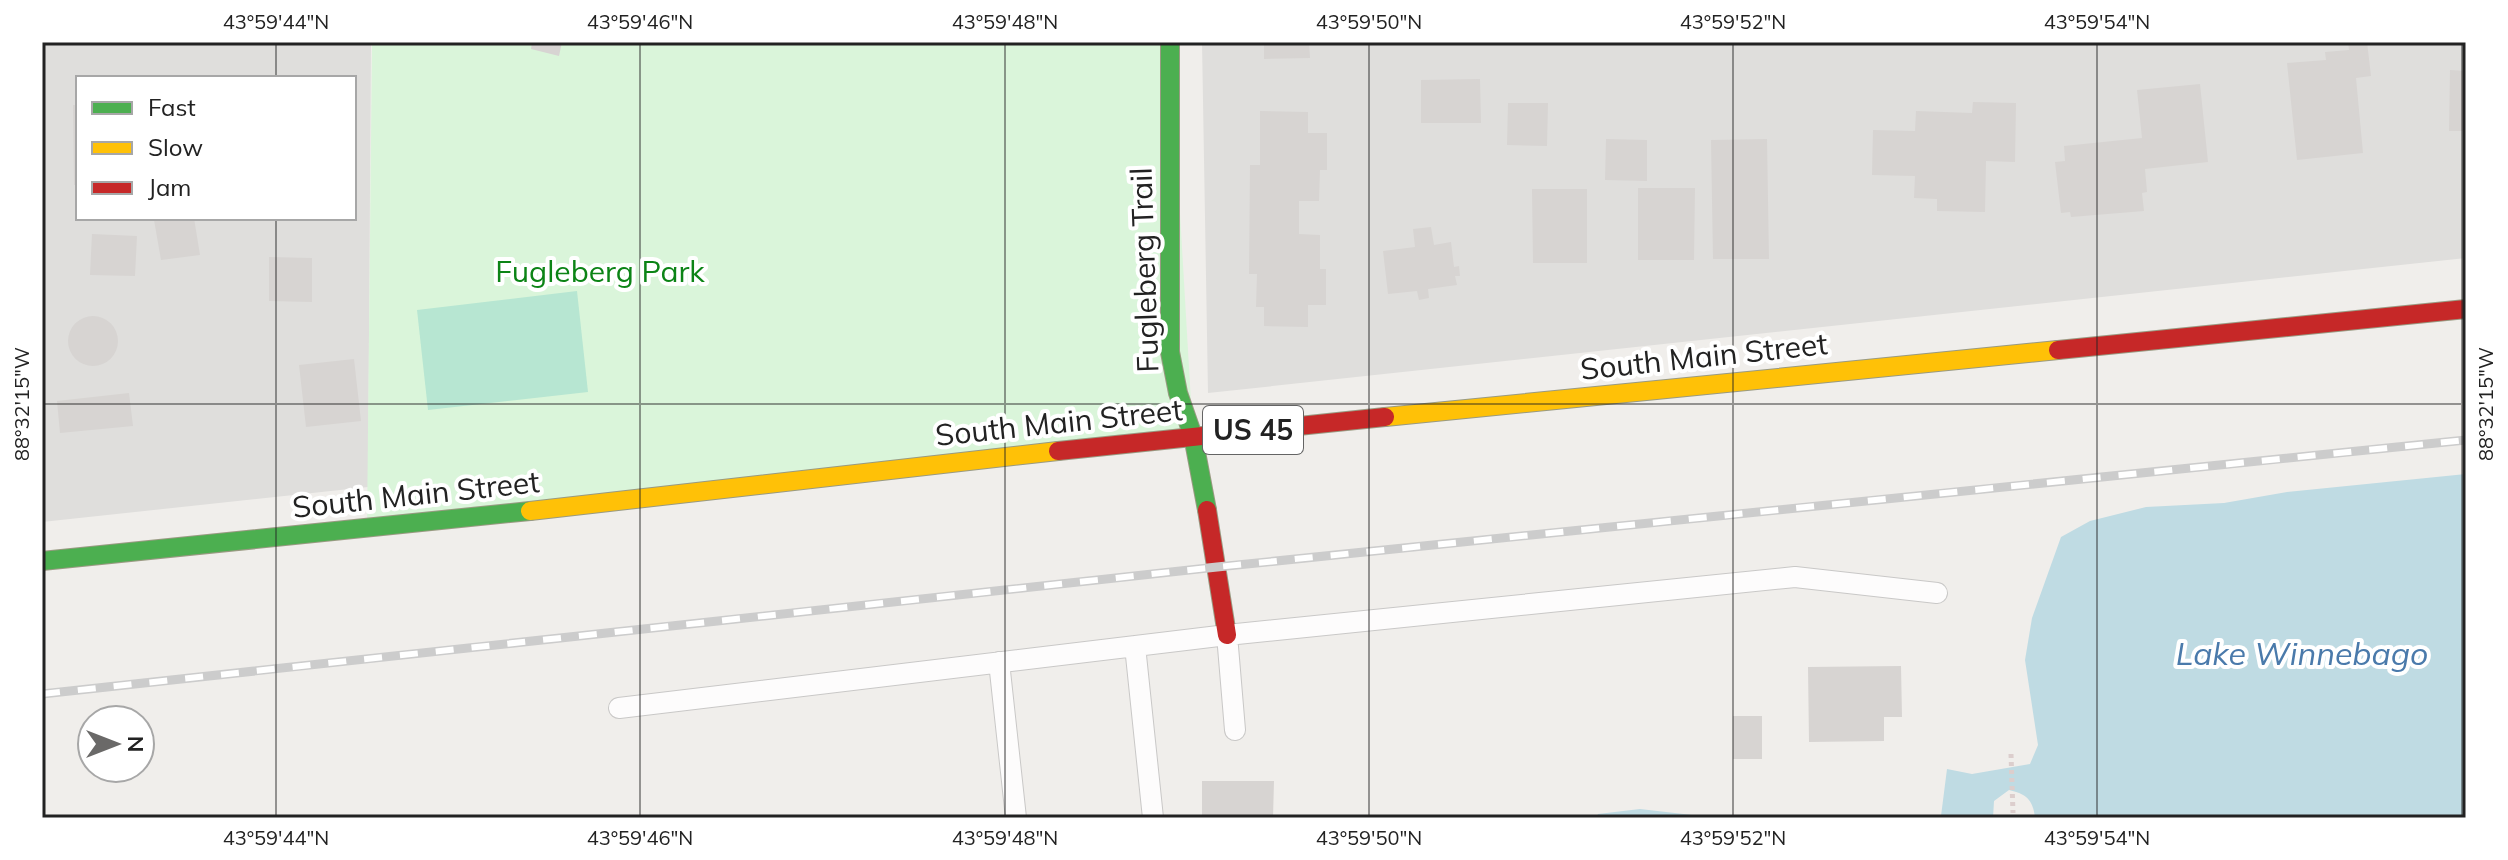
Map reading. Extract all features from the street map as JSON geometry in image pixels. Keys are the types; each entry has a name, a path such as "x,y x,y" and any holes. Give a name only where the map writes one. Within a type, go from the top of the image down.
{"main road":[{"name":"Fugleberg Trail","path":"1170,42 1170,352 1178,393 1193,436 1227,635"},
{"name":"South Main Street","path":"42,561 367,529 1193,436 2466,309"}],"lane":[{"path":"619,708 1227,635 1795,577 1937,593"},
{"path":"1227,635 1235,730"},
{"path":"1135,646 1153,818"},
{"path":"999,662 1016,818"}],"path":[{"path":"2011,754 2013,813"}],"shaded area":[{"path":"42,42 371,42 368,487 42,522"},
{"path":"1202,42 2466,42 2466,258 1208,393"}],"green space":[{"name":"Fugleberg Park","path":"372,42 1170,42 1193,436 367,529"},
{"path":"577,291 588,392 428,410 417,310"}],"water":[{"name":"Lake Winnebago","path":"2466,474 2466,818 2035,818 2028,799 2009,790 1994,801 1993,818 1871,818 1941,816 1947,769 1972,774 2030,764 2038,745 2025,660 2032,618 2061,537 2090,521 2146,507 2224,503 2287,492"},
{"path":"1640,809 1692,815 1692,818 1596,818 1598,814"}],"building":[{"path":"532,42 562,42 559,56 531,49"},
{"path":"1264,42 1309,42 1310,58 1264,59"},
{"path":"2348,42 2367,42 2371,76 2356,78 2363,153 2297,160 2287,63 2326,60 2325,52 2349,50"},
{"path":"2450,70 2466,71 2466,131 2449,131"},
{"path":"1480,79 1481,123 1421,123 1421,80"},
{"path":"2200,84 2208,162 2145,169 2147,192 2142,193 2144,211 2071,217 2070,212 2061,213 2055,162 2065,161 2064,146 2142,138 2137,90"},
{"path":"1973,102 2016,103 2015,162 1986,161 1985,212 1937,211 1937,199 1914,198 1915,176 1872,175 1873,130 1915,131 1916,111 1972,113"},
{"path":"1508,103 1548,103 1547,146 1507,145"},
{"path":"73,105 76,105 76,185"},
{"path":"1260,111 1308,112 1308,133 1327,133 1327,170 1320,170 1319,201 1299,201 1299,234 1320,235 1320,269 1326,269 1326,305 1308,305 1308,327 1264,326 1264,307 1256,307 1257,274 1249,274 1250,165 1260,165"},
{"path":"1606,139 1647,140 1647,181 1605,180"},
{"path":"1767,139 1769,259 1713,259 1711,140"},
{"path":"1638,188 1695,188 1694,260 1638,260"},
{"path":"1532,189 1587,189 1587,263 1533,263"},
{"path":"154,220 194,220 200,255 161,260"},
{"path":"1431,227 1434,245 1451,242 1454,267 1459,266 1460,276 1455,276 1457,285 1428,289 1429,298 1419,300 1417,291 1388,294 1383,251 1415,247 1413,229"},
{"path":"92,234 137,236 135,276 90,275"},
{"path":"269,257 312,258 312,302 269,301"},
{"path":"93,316 111,323 118,341 111,359 93,366 75,359 68,341 75,323"},
{"path":"354,359 361,421 306,427 299,365"},
{"path":"129,393 133,426 60,433 57,401"},
{"path":"1901,666 1902,717 1884,717 1884,741 1809,742 1808,667"},
{"path":"1733,716 1762,716 1762,759 1733,759"},
{"path":"1202,781 1274,781 1273,818 1202,818"}],"railway":[{"path":"42,694 1217,567 2466,440"}],"traffic: fast":[{"path":"1170,42 1170,352 1178,393 1193,436 1207,510"},
{"path":"42,561 530,511"}],"traffic: slow":[{"path":"1385,417 2058,350"},
{"path":"530,511 1058,451"}],"traffic: jam":[{"path":"2058,350 2466,309"},
{"path":"1058,451 1385,417"},
{"path":"1207,510 1227,635"}]}
